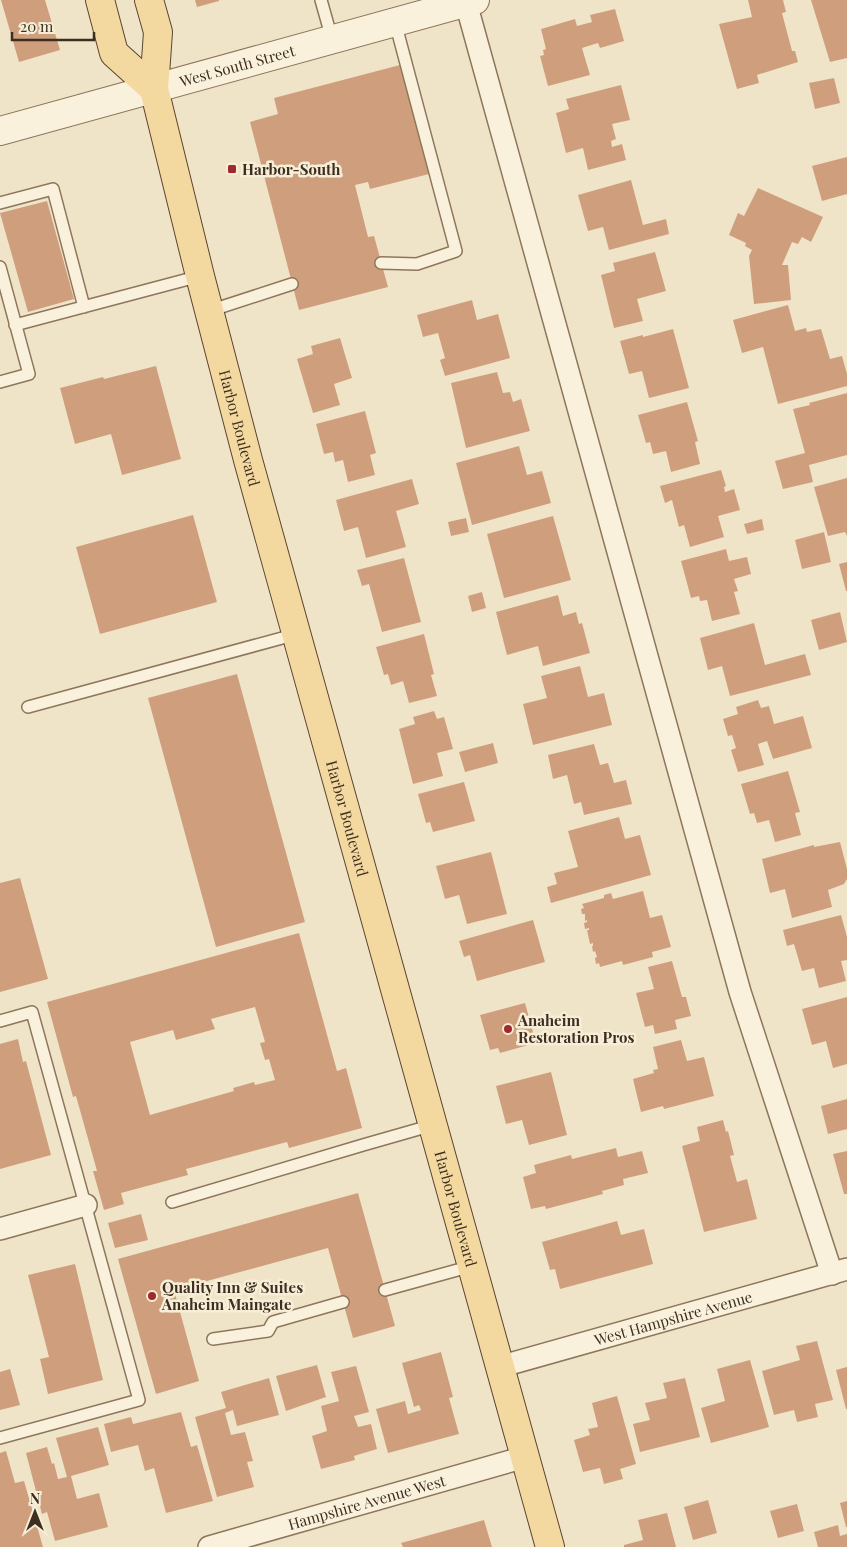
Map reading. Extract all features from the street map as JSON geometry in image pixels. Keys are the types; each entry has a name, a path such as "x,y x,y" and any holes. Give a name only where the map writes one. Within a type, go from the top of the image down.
{"main road":[{"path":"100,0 114,53 154,88"},
{"name":"Harbor Boulevard","path":"149,0 158,32 154,88 209,311 550,1547"}],"street":[{"name":"West South Street","path":"0,131 470,1"},
{"path":"470,1 740,992 839,1271"},
{"path":"0,1229 86,1206"},
{"name":"West Hampshire Avenue","path":"499,1367 839,1271"},
{"name":"Hampshire Avenue West","path":"209,1547 525,1457"}],"lane":[{"path":"321,0 332,39"},
{"path":"381,263 417,264 456,251 395,22"},
{"path":"0,203 53,189 84,307"},
{"path":"0,267 29,374 0,382"},
{"path":"15,325 200,276"},
{"path":"209,311 292,284"},
{"path":"28,707 297,634"},
{"path":"0,1021 32,1012 139,1400 0,1438"},
{"path":"172,1202 433,1126"},
{"path":"385,1290 472,1266"},
{"path":"213,1339 268,1331 273,1322 343,1302"}],"building":[{"path":"1,0 45,0 60,50 19,62"},
{"path":"195,0 219,0 219,1 197,7"},
{"path":"748,0 783,0 786,12 782,13 792,51 795,51 798,62 757,75 759,83 737,89 719,24 752,17"},
{"path":"811,0 847,0 847,58 830,62"},
{"path":"615,9 624,41 600,48 598,43 582,48 590,75 548,86 540,56 544,55 543,50 546,49 541,29 575,19 577,26 592,22 590,15"},
{"path":"400,65 429,174 370,189 368,182 355,185 368,237 374,236 388,287 299,310 250,122 278,114 274,98"},
{"path":"834,78 840,103 815,109 809,83"},
{"path":"621,85 630,120 612,124 616,139 611,141 612,147 622,144 626,160 588,170 583,148 566,153 556,113 569,109 566,99"},
{"path":"847,157 847,194 822,201 812,166"},
{"path":"631,180 643,225 666,219 669,234 609,250 603,227 588,231 578,195"},
{"path":"758,188 823,217 811,242 802,237 798,244 792,242 782,265 788,265 791,300 754,304 749,256 752,250 745,246 746,243 729,235 738,213 744,216"},
{"path":"47,201 74,299 28,312 0,213"},
{"path":"655,252 666,291 637,299 643,321 614,328 601,275 615,271 613,263"},
{"path":"472,300 477,320 498,314 510,358 445,376 440,360 445,358 438,333 423,337 417,315"},
{"path":"788,305 795,331 806,328 807,332 821,329 830,359 842,356 847,374 847,386 778,404 763,347 742,353 733,320"},
{"path":"673,329 689,388 649,398 642,371 629,374 620,341"},
{"path":"340,338 352,378 334,384 340,405 313,413 297,359 313,354 311,346"},
{"path":"156,366 181,459 122,475 111,434 75,444 60,388"},
{"path":"497,372 503,393 510,392 513,402 521,399 530,431 466,448 451,383"},
{"path":"847,393 847,455 809,465 813,482 783,489 775,461 805,453 793,409"},
{"path":"687,402 698,441 695,442 700,464 671,472 666,451 653,454 650,442 646,443 638,415"},
{"path":"365,411 376,453 370,455 375,475 348,482 343,460 335,462 333,452 324,454 316,424"},
{"path":"519,446 527,475 542,471 551,503 472,525 456,463"},
{"path":"721,470 726,486 724,487 725,492 734,489 740,510 718,516 724,537 690,547 684,525 679,527 672,500 665,503 660,486"},
{"path":"847,478 847,536 845,532 828,536 814,487"},
{"path":"412,479 419,504 396,511 406,547 366,558 358,527 344,531 336,500"},
{"path":"193,515 217,602 100,634 76,547"},
{"path":"553,516 571,580 504,598 487,534"},
{"path":"466,518 469,532 451,536 448,522"},
{"path":"762,519 764,530 747,534 744,524"},
{"path":"824,532 831,562 802,569 795,540"},
{"path":"726,549 729,561 747,557 751,574 734,579 738,591 734,592 740,614 712,621 707,600 700,601 699,596 691,598 681,561"},
{"path":"404,558 421,622 382,632 369,584 362,586 357,570"},
{"path":"847,562 847,591 846,591 839,564"},
{"path":"482,592 486,608 472,612 468,596"},
{"path":"558,595 563,616 576,612 579,624 582,623 590,653 543,666 538,646 507,655 496,612"},
{"path":"840,612 847,642 819,650 811,620"},
{"path":"754,623 765,665 805,654 811,675 730,696 722,666 708,670 700,638"},
{"path":"424,634 434,674 431,675 437,696 409,703 403,681 391,685 388,674 384,675 376,647"},
{"path":"580,666 588,697 604,693 612,725 533,745 523,704 547,698 541,676"},
{"path":"237,674 305,922 216,947 148,698"},
{"path":"758,700 761,708 769,706 774,724 803,716 812,748 773,759 767,741 758,744 764,765 738,772 731,750 736,748 732,735 728,736 723,719 738,714 736,707"},
{"path":"434,711 437,719 444,717 453,749 437,753 443,776 413,784 399,729 415,724 413,717"},
{"path":"493,743 498,763 465,772 459,752"},
{"path":"594,744 600,765 608,763 614,783 626,780 632,804 584,815 581,802 574,804 567,775 553,779 548,755"},
{"path":"788,771 800,812 795,813 801,835 775,842 769,820 757,823 754,813 750,814 741,784"},
{"path":"464,782 475,821 433,832 430,822 426,823 418,794"},
{"path":"619,817 625,839 640,835 651,875 551,903 547,887 557,884 554,873 578,867 568,831"},
{"path":"840,842 847,869 847,879 844,884 828,890 832,907 792,918 785,889 770,893 762,859 814,845 814,847"},
{"path":"491,852 507,914 467,924 459,895 445,899 436,866"},
{"path":"20,878 48,979 0,992 0,883"},
{"path":"643,891 650,918 662,915 671,947 652,952 653,957 623,965 622,961 600,967 599,963 596,964 595,958 597,957 595,951 593,952 593,943 590,944 587,930 589,928 585,929 584,923 587,920 585,921 585,914 582,914 581,909 584,908 582,904 604,898 604,895 611,893 613,899"},
{"path":"841,915 847,937 847,960 841,961 846,981 819,988 814,968 802,971 794,944 787,946 783,930"},
{"path":"533,920 545,962 477,981 470,955 464,957 459,941"},
{"path":"299,933 337,1071 346,1068 362,1128 289,1148 287,1142 186,1169 188,1175 121,1193 124,1204 104,1210 93,1171 97,1171 76,1096 73,1097 47,1002","holes":["255,1007 265,1042 260,1043 265,1060 269,1059 275,1080 255,1085 254,1082 233,1088 234,1091 150,1115 130,1042 173,1030 176,1040 215,1029 211,1019"]},
{"path":"672,961 682,997 686,997 691,1016 675,1020 677,1029 655,1034 653,1025 645,1027 636,993 654,989 648,967"},
{"path":"847,997 847,1064 833,1068 826,1041 812,1045 802,1009"},
{"name":"Anaheim Restoration Pros","path":"525,1003 536,1043 500,1053 498,1048 490,1050 480,1015"},
{"path":"18,1039 23,1062 26,1061 51,1155 0,1169 0,1044"},
{"path":"681,1040 687,1061 704,1057 714,1096 664,1109 663,1106 641,1112 633,1079 654,1073 653,1070 658,1069 653,1047"},
{"path":"551,1072 567,1135 529,1145 522,1120 506,1124 496,1086"},
{"path":"847,1099 847,1129 828,1134 821,1106"},
{"path":"723,1120 734,1155 730,1156 737,1182 747,1179 757,1219 704,1232 682,1146 700,1141 697,1127"},
{"path":"616,1148 618,1157 642,1151 648,1173 623,1179 624,1185 602,1191 603,1194 546,1209 545,1206 531,1209 523,1177 536,1173 534,1165 571,1155 572,1159"},
{"path":"847,1151 847,1194 844,1194 833,1154"},
{"name":"Quality Inn & Suites Anaheim Maingate","path":"358,1193 395,1326 353,1338 328,1248 174,1290 199,1381 156,1394 118,1259"},
{"path":"141,1214 148,1240 115,1248 108,1223"},
{"path":"617,1221 621,1235 644,1229 653,1264 560,1289 555,1269 550,1270 542,1242"},
{"path":"75,1264 103,1380 48,1394 40,1359 49,1357 28,1275"},
{"path":"817,1341 833,1400 815,1404 818,1417 797,1422 794,1410 774,1415 762,1371 800,1360 796,1346"},
{"path":"441,1352 453,1397 449,1398 459,1434 388,1453 376,1409 405,1401 408,1414 421,1410 419,1405 414,1407 402,1363"},
{"path":"750,1360 769,1427 711,1443 701,1408 725,1401 717,1369"},
{"path":"317,1365 326,1397 286,1411 276,1376"},
{"path":"356,1366 369,1412 354,1416 358,1427 371,1424 377,1449 354,1456 355,1460 321,1469 312,1436 327,1431 321,1406 339,1401 331,1372"},
{"path":"847,1367 847,1409 846,1409 836,1370"},
{"path":"10,1369 20,1405 0,1410 0,1372"},
{"path":"269,1378 279,1415 237,1426 233,1410 225,1413 231,1435 245,1432 253,1461 247,1462 254,1487 217,1497 195,1417 226,1408 221,1392"},
{"path":"685,1378 700,1437 640,1452 633,1424 650,1420 645,1403 667,1398 663,1383"},
{"path":"617,1396 636,1464 620,1469 623,1479 604,1484 600,1468 583,1472 574,1440 590,1435 588,1429 598,1427 592,1403"},
{"path":"181,1412 191,1447 197,1445 213,1501 166,1513 154,1468 145,1471 138,1445 111,1452 104,1424 131,1417 133,1424"},
{"path":"98,1427 109,1465 71,1476 77,1499 99,1493 108,1527 55,1541 47,1512 42,1514 26,1453 47,1447 58,1479 67,1477 56,1438"},
{"path":"6,1451 15,1483 24,1481 43,1547 0,1547 0,1453"},
{"path":"708,1500 717,1533 693,1540 684,1507"},
{"path":"847,1501 847,1527 846,1527 840,1503"},
{"path":"797,1504 804,1531 778,1538 770,1511"},
{"path":"667,1513 676,1547 624,1547 624,1545 643,1540 638,1520"},
{"path":"484,1520 492,1547 403,1547 401,1543"},
{"path":"838,1525 840,1536 847,1534 847,1547 818,1547 814,1532"}],"place":[{"name":"Harbor-South","path":"232,169"},
{"name":"Anaheim Restoration Pros","path":"508,1029"},
{"name":"Quality Inn & Suites Anaheim Maingate","path":"152,1296"}]}
